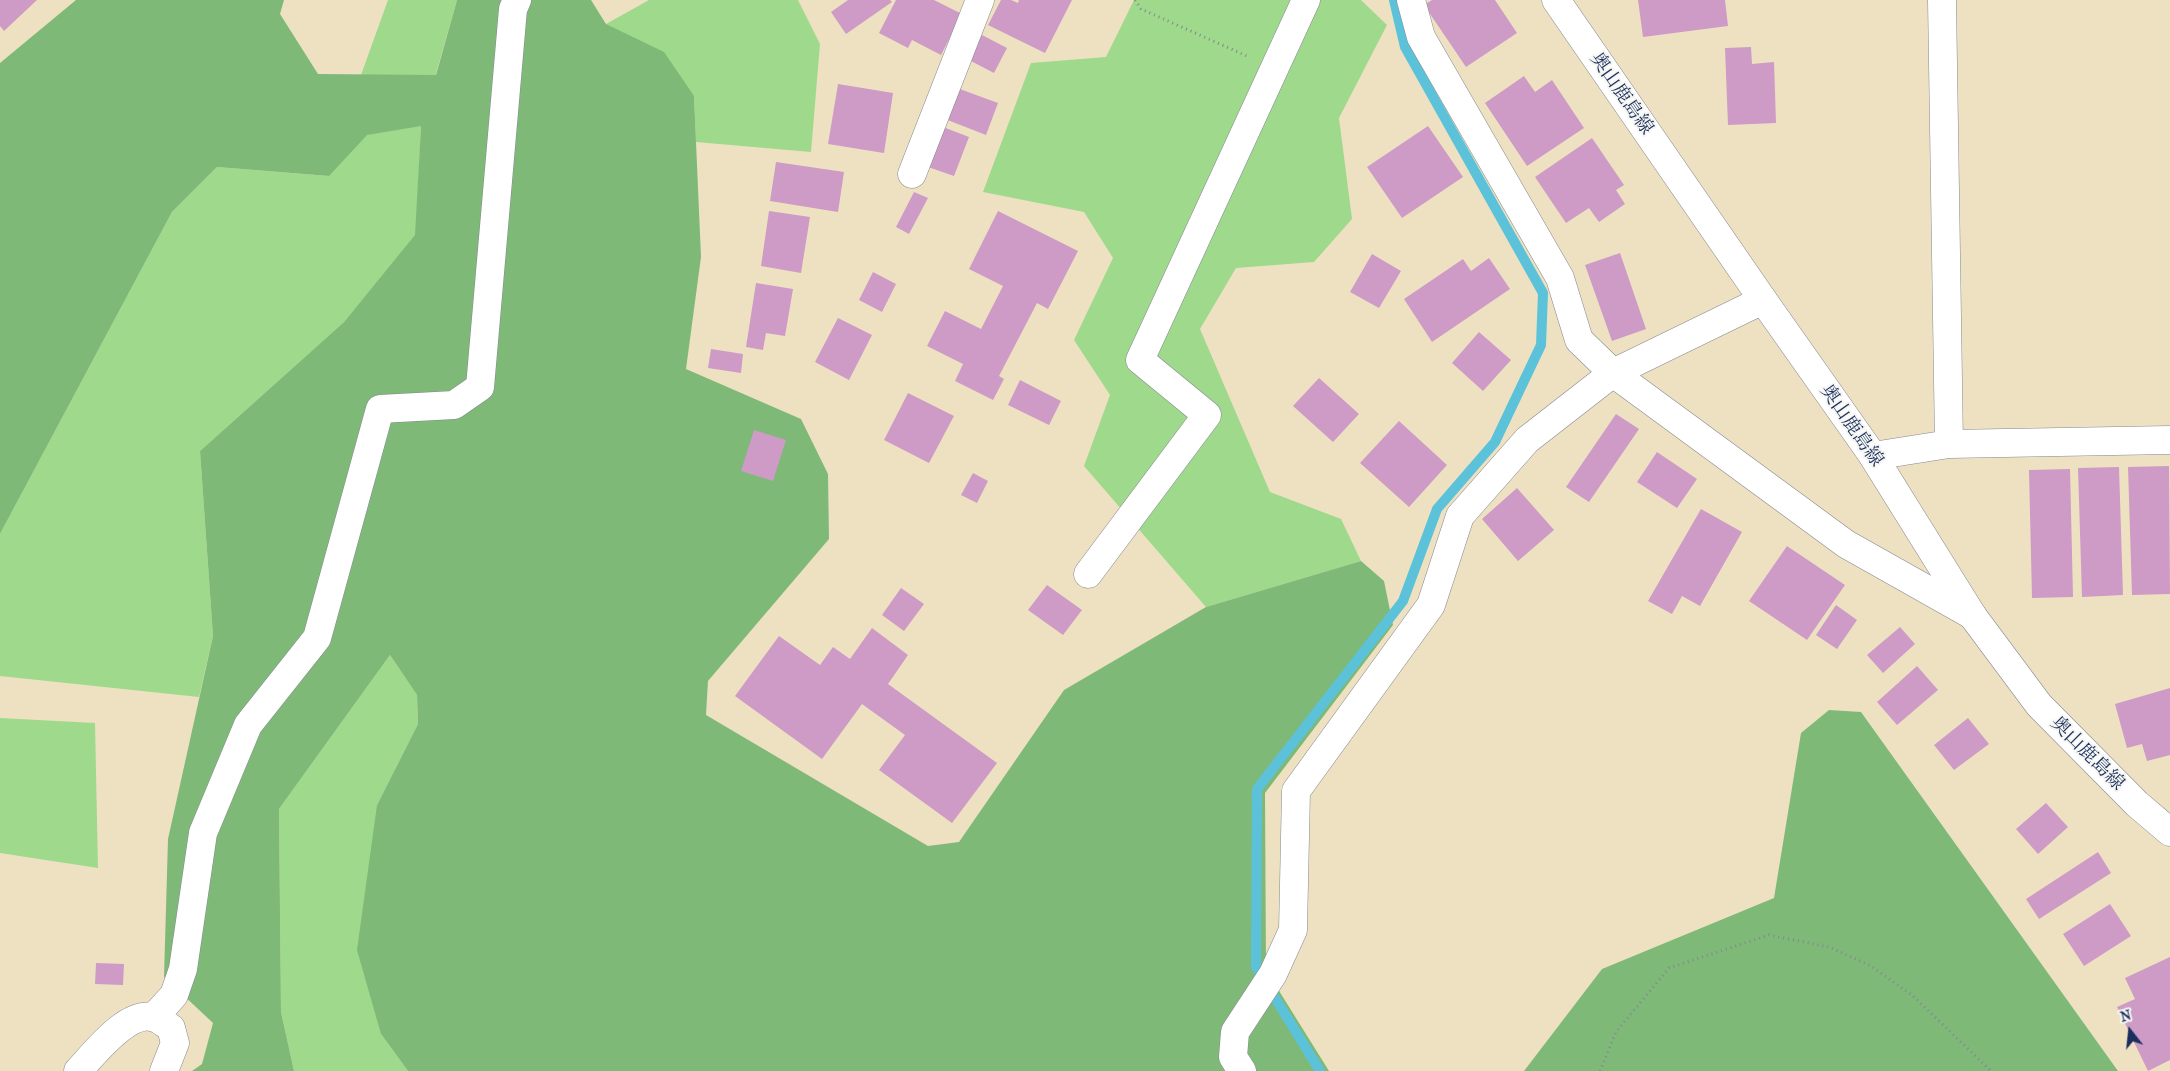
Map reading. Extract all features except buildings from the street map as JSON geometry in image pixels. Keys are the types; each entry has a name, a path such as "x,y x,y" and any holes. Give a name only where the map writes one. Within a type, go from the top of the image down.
{"street":[{"path":"154,1017 174,995 183,969 203,833 248,725 317,638 380,409 454,405 480,387 513,9 517,0"},
{"path":"912,174 980,0"},
{"path":"1088,574 1208,415 1140,360 1306,0"},
{"path":"1411,0 1421,37 1560,278 1579,340 1613,373 1846,544 1972,615"},
{"name":"奥山鹿島線","path":"1556,0 1762,300 1873,456 1972,615 2039,705 2137,804 2170,832"},
{"path":"1942,0 1949,444"},
{"path":"1242,1071 1233,1057 1235,1032 1266,984 1293,930 1296,792 1431,605 1460,516 1527,440 1613,373 1762,300"},
{"path":"1873,456 1949,444 2170,440"},
{"path":"78,1071 112,1035 136,1018 154,1017 171,1028 175,1042 164,1071"}],"path":[{"path":"1135,0 1141,9 1275,68"},
{"path":"1600,1071 1616,1032 1669,968 1770,935 1829,947 1871,966 1912,996 1991,1071"}],"green space":[{"path":"76,0 284,0 280,14 318,74 436,75 457,0 591,0 606,24 664,52 694,96 701,257 686,369 801,419 828,474 829,539 708,681 706,715 928,846 959,842 1064,690 1206,607 1361,561 1384,581 1393,625 1265,793 1266,970 1329,1071 408,1071 381,1034 357,950 377,805 418,724 417,695 390,655 279,809 281,1012 294,1071 192,1071 202,1064 213,1023 164,977 168,839 213,636 200,451 344,322 415,235 421,126 367,135 329,176 217,167 172,212 0,534 0,63"},
{"path":"388,0 457,0 421,126 416,235 344,322 200,451 213,636 199,697 0,676 0,534 172,212 217,167 329,176 361,75"},
{"path":"649,0 798,0 820,44 811,152 696,142 694,96 606,24"},
{"path":"1134,0 1361,0 1387,25 1339,118 1352,219 1314,262 1236,268 1200,329 1270,492 1341,519 1361,561 1206,607 1084,466 1110,395 1074,340 1113,258 1084,212 983,192 1031,63 1106,57"},
{"path":"390,655 417,695 418,724 377,805 381,1034 408,1071 294,1071 281,1012 279,809"},
{"path":"1829,710 1861,712 2118,1071 1524,1071 1602,969 1774,898 1801,733"},
{"path":"0,718 95,723 98,868 0,853"}],"waterway":[{"path":"1320,1071 1256,967 1257,789 1403,601 1437,509 1495,442 1541,345 1543,293 1405,47 1394,0"}]}
